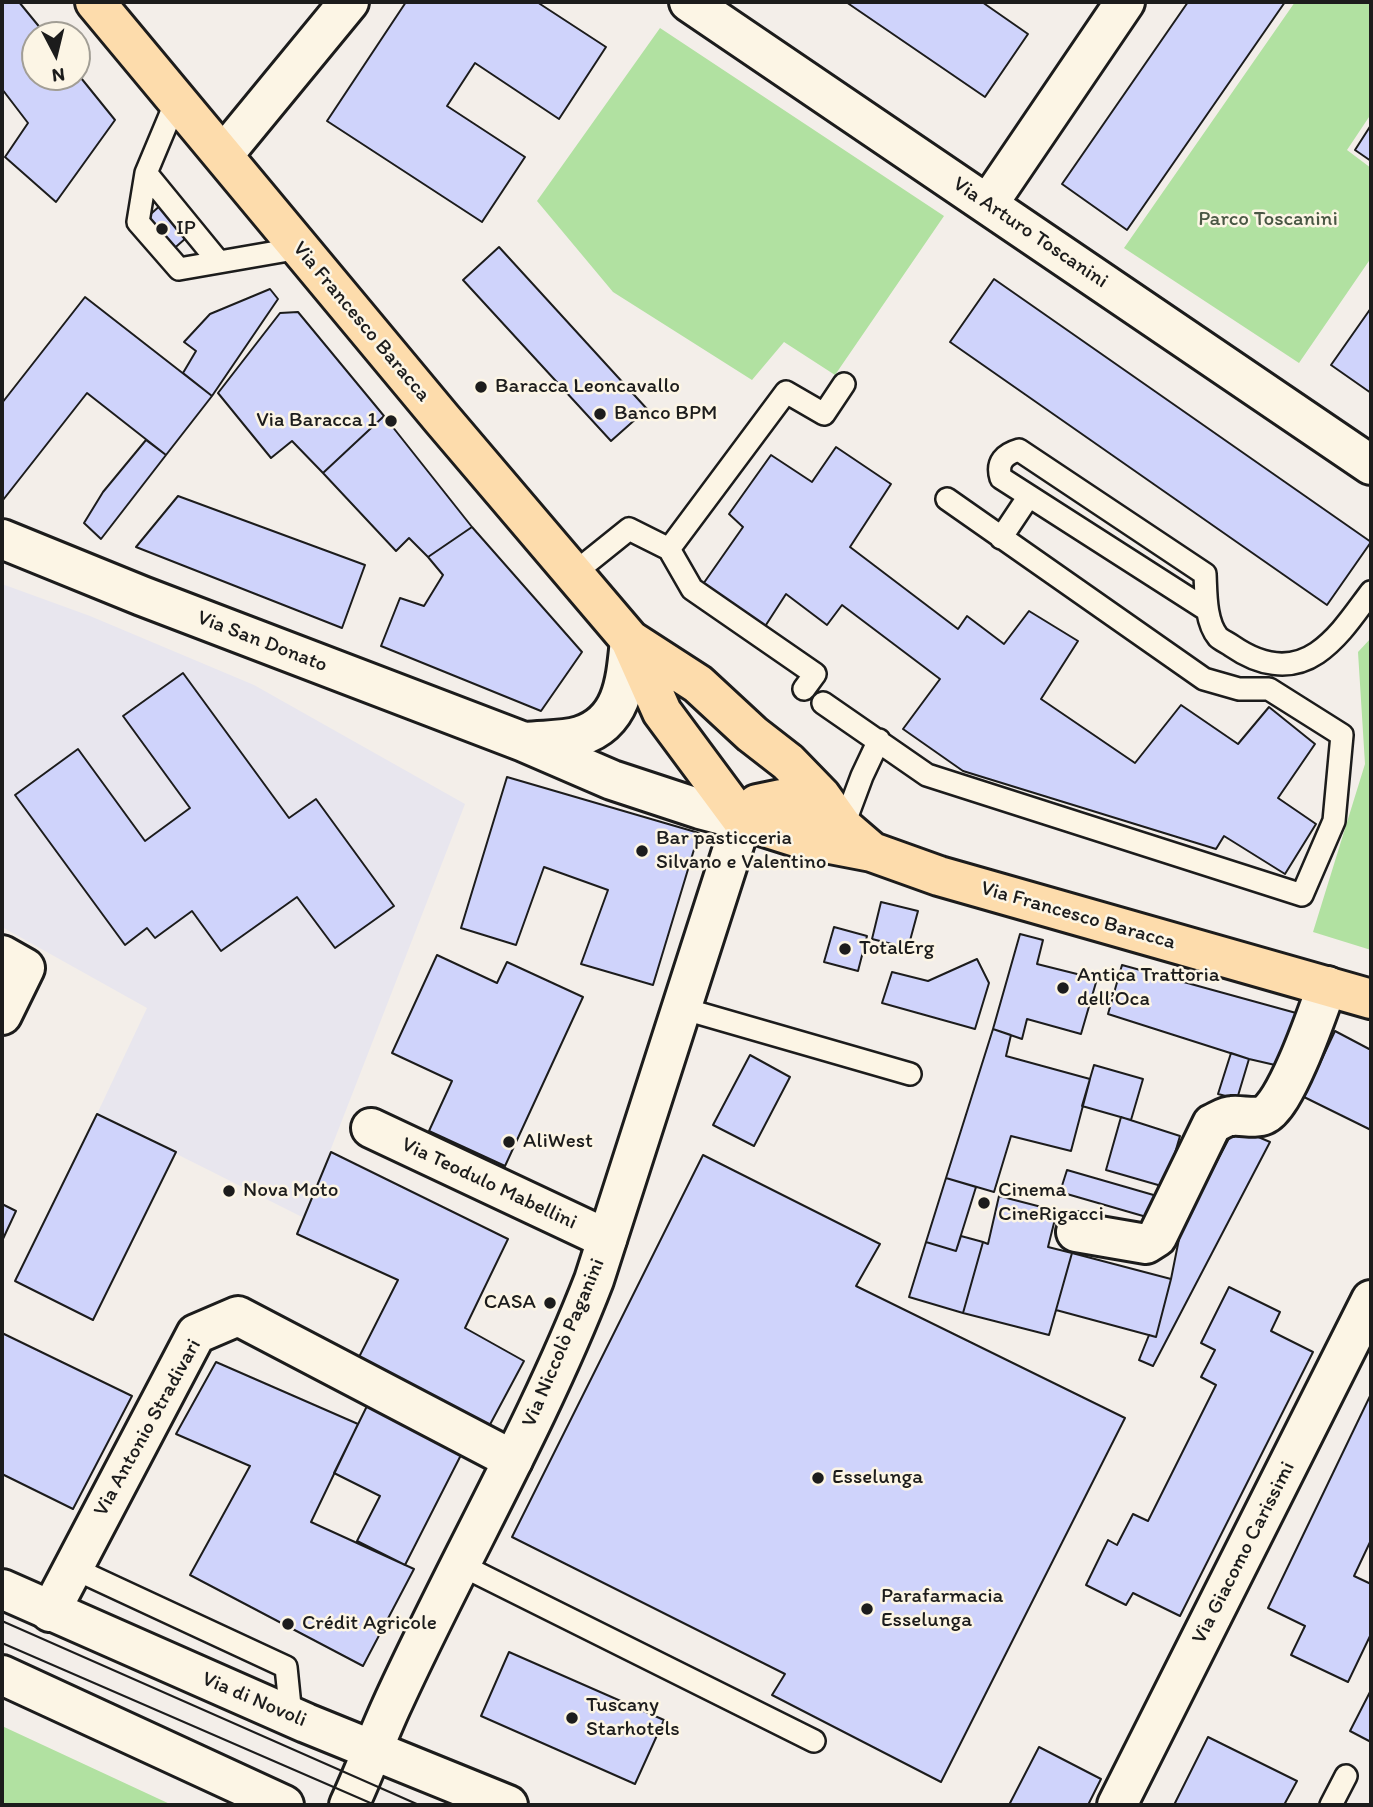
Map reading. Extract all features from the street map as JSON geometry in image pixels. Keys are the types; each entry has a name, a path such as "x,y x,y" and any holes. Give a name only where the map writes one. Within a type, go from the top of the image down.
{"main road":[{"name":"Via Francesco Baracca","path":"95,2 630,640 698,684 752,734 788,762 821,796 844,827 872,852"},
{"name":"Via Francesco Baracca","path":"630,640 662,712 742,820 799,838 872,852 939,876 1371,999"},
{"name":"Via Francesco Baracca","path":"742,820 757,804 781,799 844,827"}],"street":[{"path":"224,154 349,2"},
{"name":"Via Arturo Toscanini","path":"689,2 1371,465"},
{"path":"988,204 1125,2"},
{"name":"Via San Donato","path":"2,539 142,596 524,742"},
{"path":"524,742 581,735 610,717 624,689 630,640"},
{"name":"Via Francesco Baracca","path":"524,742 612,780 742,820"},
{"name":"Via Niccolò Paganini","path":"349,1805 390,1708 513,1460 576,1324 607,1239 742,820"},
{"path":"2,1015 13,961"},
{"path":"1076,1232 1146,1244 1157,1237 1212,1124 1229,1115 1262,1117 1280,1100 1327,986"},
{"name":"Via Teodulo Mabellini","path":"371,1128 607,1239"},
{"name":"Via Giacomo Carissimi","path":"1117,1805 1371,1300"},
{"name":"Via Antonio Stradivari","path":"50,1612 195,1334 238,1316 513,1460"},
{"name":"Via di Novoli","path":"2,1589 291,1716 508,1805"},
{"path":"2,1675 284,1805"}],"lane":[{"path":"177,99 146,173 138,222 179,269 300,248"},
{"path":"146,173 218,261"},
{"path":"669,549 786,392 824,414 844,384"},
{"path":"1207,610 1001,478 998,469 1002,459 1010,452 1019,450 1205,574 1207,610 1217,636 1258,661 1288,664 1315,654 1342,630 1371,592"},
{"path":"1001,538 1029,496"},
{"path":"823,703 927,775 1301,895 1334,821 1342,735 1269,689 1239,690 1204,679 947,499"},
{"path":"573,574 629,529 669,549 692,589 815,674 804,689"},
{"path":"1254,689 1258,661"},
{"path":"844,827 862,776 879,740"},
{"path":"681,1008 909,1074"},
{"path":"461,1564 814,1741"},
{"path":"73,1568 286,1667 291,1716"},
{"path":"1331,1805 1346,1776"}],"shaded area":[{"path":"2,584 90,616 254,685 465,804 304,1218 97,1114 147,1008 2,927"}],"green space":[{"name":"Parco Toscanini","path":"1295,2 1371,2 1371,114 1347,150 1371,168 1371,258 1299,363 1124,248"},
{"path":"660,28 944,216 835,375 784,342 752,380 613,292 537,201"},
{"path":"1371,638 1371,950 1313,932 1365,764 1358,652"},
{"path":"2,1726 172,1805 2,1805"}],"building":[{"path":"2,2 19,2 35,21 21,21 21,91 91,90 115,120 56,202 5,157 28,123 2,89"},
{"path":"406,2 537,2 606,47 559,119 475,63 447,106 525,157 482,222 327,121"},
{"path":"846,2 982,2 1028,34 985,97"},
{"path":"1188,2 1285,2 1127,230 1062,184"},
{"path":"1371,125 1371,161 1355,150"},
{"path":"173,194 201,225 170,252 143,221"},
{"path":"499,247 647,409 611,441 463,280"},
{"path":"994,279 1371,542 1327,605 950,342"},
{"path":"270,289 278,299 212,396 183,373 196,351 184,342 210,314"},
{"path":"85,297 212,396 166,455 87,393 3,500 2,403"},
{"path":"1371,308 1371,393 1331,365"},
{"path":"298,312 384,416 323,473 292,441 271,458 218,393 280,313"},
{"path":"384,416 472,527 428,557 409,538 396,551 323,473"},
{"path":"146,440 166,455 101,539 84,523 103,492"},
{"path":"836,447 891,484 850,547 958,629 967,616 1004,644 1029,611 1078,641 1041,699 1135,763 1181,705 1238,744 1269,707 1315,744 1278,798 1316,824 1285,874 1224,836 1216,849 963,771 903,729 940,679 842,605 827,625 786,594 764,628 701,587 743,527 729,514 771,455 812,482"},
{"path":"178,496 365,565 342,628 136,547"},
{"path":"472,527 582,652 541,711 381,646 400,598 424,606 443,575 428,557"},
{"path":"183,673 289,818 316,799 394,906 335,948 297,897 221,951 192,911 155,938 147,928 125,945 15,795 78,749 145,841 190,808 123,716"},
{"path":"507,777 699,833 653,985 581,964 608,890 544,867 516,945 461,928"},
{"path":"881,902 918,911 908,948 872,939"},
{"name":"TotalErg","path":"834,927 867,936 858,971 824,962"},
{"path":"1020,934 1043,940 1037,964 1097,979 1081,1034 1027,1019 1022,1039 993,1029"},
{"path":"437,955 497,983 507,962 583,997 505,1166 429,1131 452,1081 392,1053"},
{"path":"977,959 989,983 975,1029 882,1003 892,972 928,981"},
{"path":"1122,965 1307,1016 1288,1068 1249,1059 1108,1014"},
{"path":"993,1029 1011,1035 1006,1056 1090,1079 1071,1151 1011,1136 994,1192 946,1178"},
{"path":"1335,1031 1371,1050 1371,1130 1304,1097"},
{"path":"1231,1053 1249,1059 1237,1099 1218,1094"},
{"path":"750,1055 790,1077 754,1146 713,1125"},
{"path":"1094,1065 1143,1079 1131,1120 1082,1106"},
{"path":"97,1114 176,1152 93,1320 15,1281"},
{"path":"1121,1117 1180,1136 1165,1187 1106,1170"},
{"path":"1235,1127 1270,1142 1153,1366 1139,1360 1149,1335 1156,1337 1181,1229"},
{"path":"331,1152 508,1239 465,1328 524,1361 486,1432 355,1365 398,1280 297,1234"},
{"name":"Esselunga","path":"703,1155 880,1244 856,1286 1125,1418 941,1782 772,1695 785,1674 512,1537"},
{"path":"1067,1170 1157,1196 1150,1218 1060,1192"},
{"path":"946,1178 976,1187 956,1251 926,1242"},
{"path":"999,1196 1057,1211 1048,1247 1072,1253 1049,1335 963,1313 983,1242 988,1244"},
{"path":"2,1204 16,1211 2,1241"},
{"path":"961,1236 983,1242 963,1313 909,1297 926,1242 956,1251"},
{"path":"1072,1253 1171,1279 1156,1337 1056,1310"},
{"path":"1229,1287 1280,1312 1271,1331 1313,1352 1180,1616 1133,1593 1126,1605 1086,1585 1108,1540 1117,1545 1133,1514 1148,1521 1216,1385 1201,1377 1215,1350 1201,1343"},
{"path":"2,1333 132,1396 73,1509 2,1474"},
{"path":"216,1362 358,1424 311,1522 414,1569 363,1666 190,1575 250,1466 176,1434"},
{"path":"1371,1394 1371,1540 1354,1576 1371,1584 1371,1634 1348,1682 1291,1655 1305,1626 1268,1608"},
{"path":"367,1406 462,1453 405,1565 357,1541 380,1496 334,1473"},
{"name":"Tuscany Starhotels","path":"509,1652 664,1720 635,1784 481,1716"},
{"path":"1371,1690 1371,1742 1350,1731"},
{"path":"1208,1737 1297,1781 1284,1805 1174,1805"},
{"path":"1039,1747 1101,1779 1088,1805 1009,1805"}],"tram line":[{"path":"2,1621 419,1805"},
{"path":"2,1643 375,1805"}],"place":[{"name":"IP","path":"162,229"},
{"name":"Baracca Leoncavallo","path":"481,387"},
{"name":"Banco BPM","path":"600,414"},
{"name":"Via Baracca 1","path":"391,421"},
{"name":"Bar pasticceria Silvano e Valentino","path":"642,851"},
{"name":"TotalErg","path":"845,949"},
{"name":"Antica Trattoria dell’Oca","path":"1063,988"},
{"name":"AliWest","path":"509,1142"},
{"name":"Nova Moto","path":"229,1191"},
{"name":"Cinema CineRigacci","path":"984,1203"},
{"name":"CASA","path":"550,1303"},
{"name":"Esselunga","path":"818,1478"},
{"name":"Parafarmacia Esselunga","path":"867,1609"},
{"name":"Crédit Agricole","path":"288,1624"},
{"name":"Tuscany Starhotels","path":"572,1718"}]}
